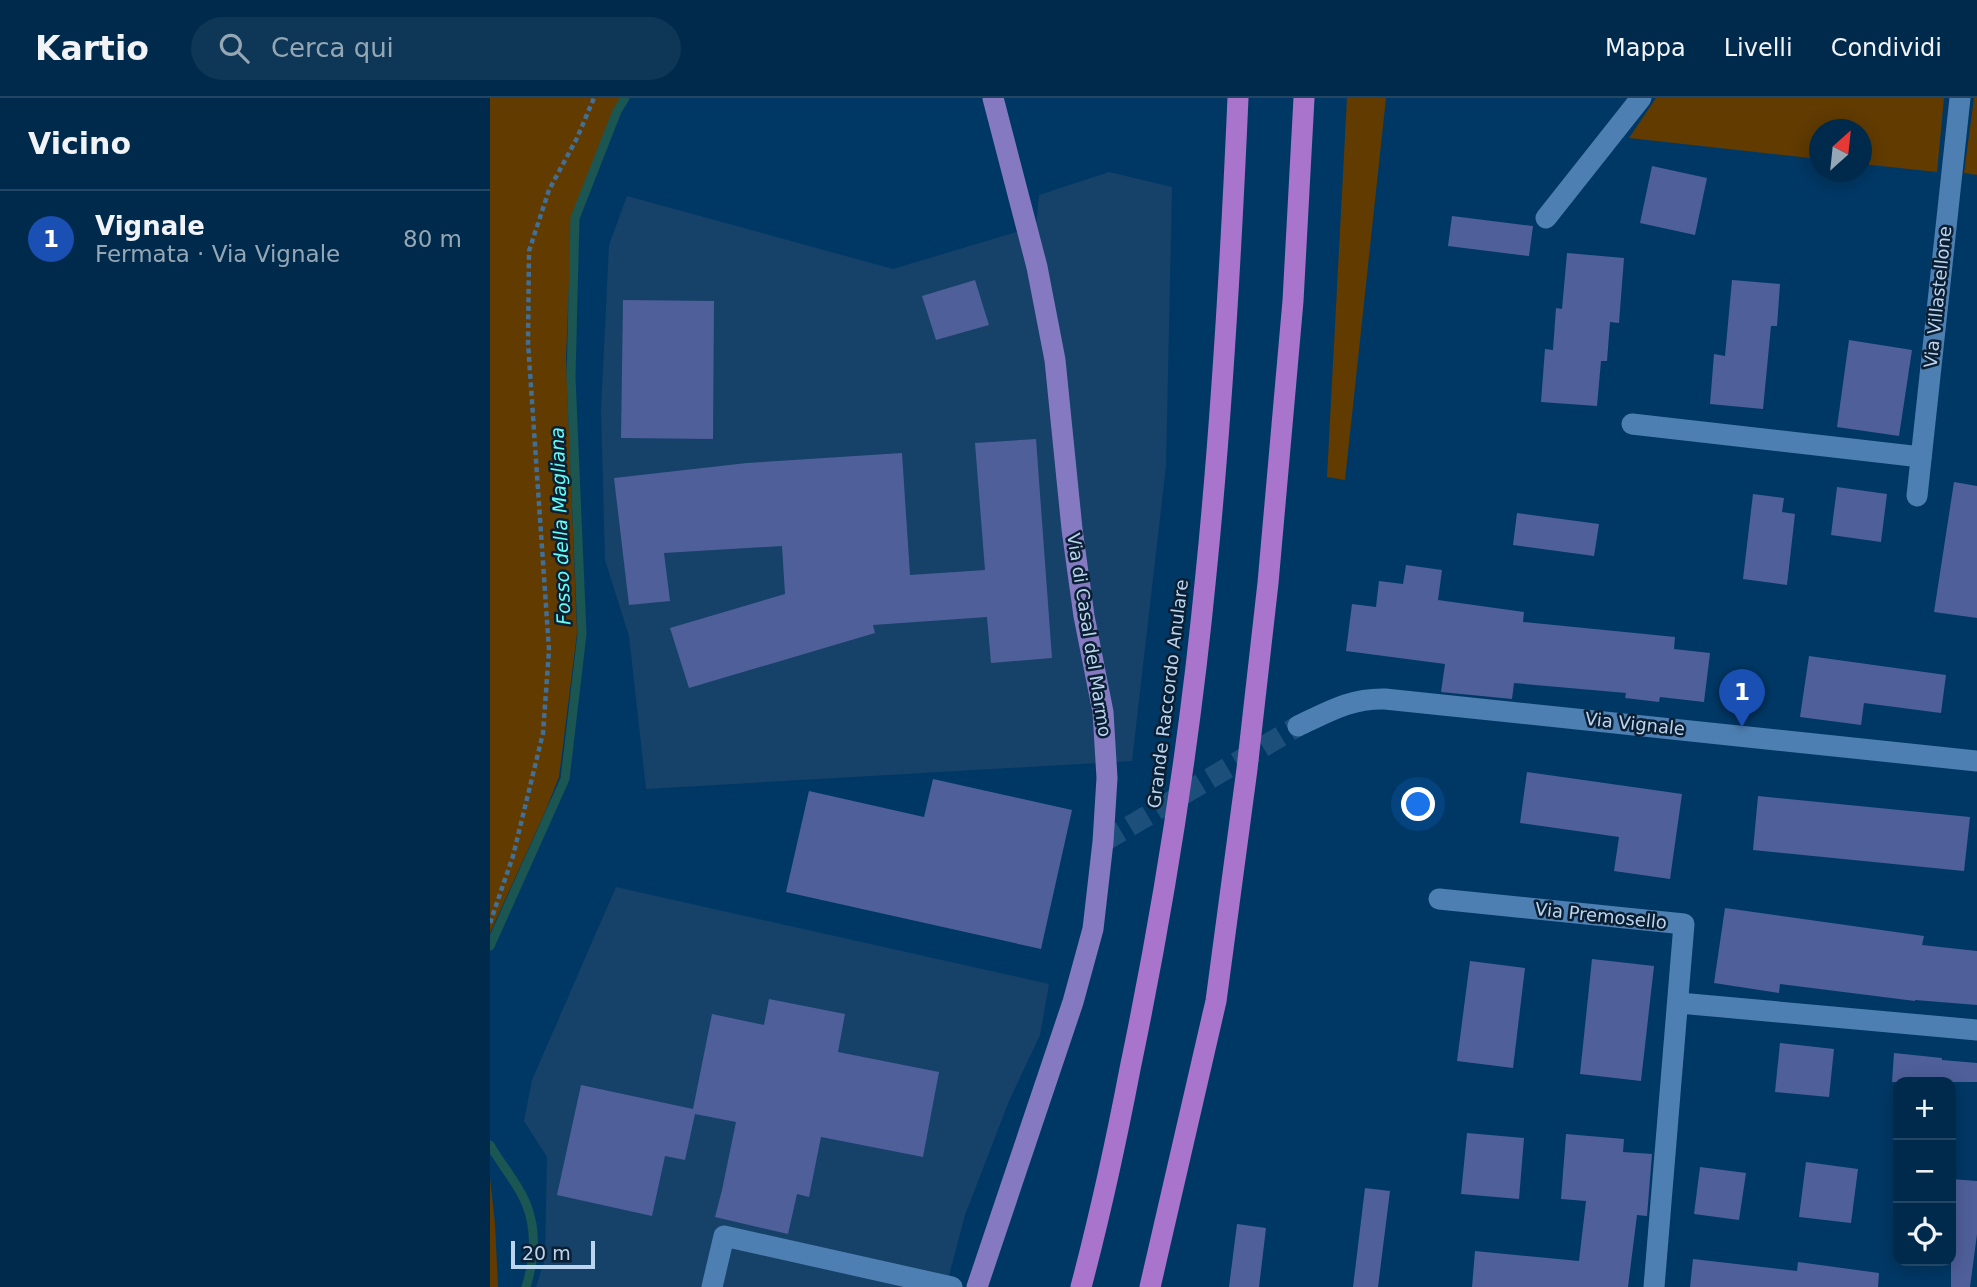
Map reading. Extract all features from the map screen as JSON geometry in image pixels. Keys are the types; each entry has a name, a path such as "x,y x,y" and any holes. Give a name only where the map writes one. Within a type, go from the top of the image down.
{"highway":[{"name":"Grande Raccordo Anulare","path":"1081,1287 1119,1127 1147,989 1189,722 1206,574 1218,430 1232,241 1238,98"},
{"path":"1150,1287 1216,1001 1245,783 1268,583 1292,314 1304,98"}],"main road":[{"name":"Via di Casal del Marmo","path":"977,1287 1073,1002 1093,929 1105,823 1107,778 1103,712 1084,616 1072,528 1055,360 1037,267 992,98"}],"street":[{"path":"1546,218 1641,98"},
{"name":"Via Villastellone","path":"1917,496 1960,98"},
{"path":"1632,424 1921,457"},
{"name":"Via Vignale","path":"1298,726 1348,703 1363,699 1385,699 1977,761"},
{"name":"Via Premosello","path":"1439,899 1684,924 1654,1287"},
{"path":"1679,1003 1977,1030"},
{"path":"712,1287 724,1236 953,1287"}],"path":[{"path":"490,923 513,856 543,733 549,650 528,343 529,251 550,190 577,138 593,98"}],"shaded area":[{"path":"490,98 620,98 572,216 566,357 577,633 559,777 490,933"},
{"path":"1347,98 1386,98 1345,480 1327,477"},
{"path":"1656,98 1944,98 1937,172 1872,165 1872,119 1809,119 1809,158 1629,138"},
{"path":"1974,98 1977,98 1977,175 1964,173"},
{"path":"1109,172 1172,187 1166,466 1132,761 646,789 629,636 605,560 601,409 609,245 627,196 893,269 1036,226 1039,195"},
{"path":"616,887 1049,984 1040,1035 1009,1101 965,1215 946,1287 536,1287 545,1259 547,1157 524,1121 532,1080"},
{"path":"490,1178 495,1224 498,1287 490,1287"}],"building":[{"path":"1652,166 1707,178 1695,235 1640,223"},
{"path":"1452,216 1533,226 1529,256 1448,246"},
{"path":"1567,253 1624,258 1619,323 1610,322 1607,361 1601,361 1597,406 1541,402 1545,349 1553,350 1556,308 1562,309"},
{"path":"975,280 989,325 936,340 922,296"},
{"path":"1732,280 1780,284 1777,326 1771,326 1763,409 1710,404 1714,354 1725,356"},
{"path":"623,300 714,301 713,439 621,438"},
{"path":"1849,340 1912,350 1899,436 1837,427"},
{"path":"1036,439 1052,658 991,663 987,617 873,625 875,633 689,688 670,628 785,594 782,546 664,553 670,601 629,605 614,478 747,463 902,453 910,575 985,570 975,443"},
{"path":"1954,482 1977,486 1977,618 1934,612"},
{"path":"1837,487 1887,494 1881,542 1831,535"},
{"path":"1753,494 1784,498 1782,512 1795,514 1787,585 1743,579"},
{"path":"1517,513 1599,524 1594,556 1513,545"},
{"path":"1406,565 1442,570 1438,600 1524,612 1523,622 1675,637 1674,649 1710,653 1704,702 1660,697 1659,702 1625,698 1626,693 1514,683 1512,699 1441,692 1445,664 1346,651 1352,604 1376,607 1379,581 1403,584"},
{"path":"1809,656 1946,675 1941,713 1864,703 1861,725 1800,717"},
{"path":"1527,772 1682,794 1670,879 1614,871 1619,837 1520,823"},
{"path":"933,779 1072,810 1041,949 786,892 809,791 924,817"},
{"path":"1758,796 1970,817 1964,871 1753,850"},
{"path":"1725,908 1924,936 1922,945 1977,951 1977,1005 1915,1001 1780,984 1779,993 1714,983"},
{"path":"1592,959 1654,966 1641,1081 1580,1074"},
{"path":"1470,961 1525,968 1513,1068 1457,1061"},
{"path":"769,999 845,1014 838,1052 939,1072 923,1157 821,1137 809,1197 797,1194 788,1234 715,1217 736,1122 695,1114 685,1160 665,1156 652,1216 557,1195 581,1085 693,1109 712,1014 764,1025"},
{"path":"1780,1043 1834,1049 1829,1097 1775,1092"},
{"path":"1894,1053 1977,1063 1977,1082 1956,1082 1956,1077 1893,1077 1892,1082"},
{"path":"1467,1133 1524,1138 1519,1199 1461,1194"},
{"path":"1566,1134 1624,1139 1623,1152 1652,1154 1647,1216 1637,1215 1628,1287 1472,1287 1475,1251 1579,1261 1586,1201 1561,1199"},
{"path":"1806,1162 1858,1169 1851,1223 1799,1217"},
{"path":"1700,1167 1746,1173 1739,1220 1694,1214"},
{"path":"1956,1179 1977,1181 1977,1234 1970,1287 1951,1287 1951,1266 1956,1266"},
{"path":"1365,1188 1390,1191 1378,1287 1353,1287"},
{"path":"1237,1224 1266,1228 1259,1287 1229,1287"},
{"path":"1693,1259 1797,1271 1798,1262 1879,1273 1878,1287 1690,1287"}],"waterway":[{"name":"Fosso della Magliana","path":"490,946 565,779 582,634 571,377 575,218 617,111 625,98"},
{"name":"Fosso della Magliana","path":"490,1145 519,1190 530,1216 533,1246 526,1287"}],"tunnel":[{"path":"1103,842 1298,726"}],"place":[{"name":"Vignale","path":"1742,727"}]}
